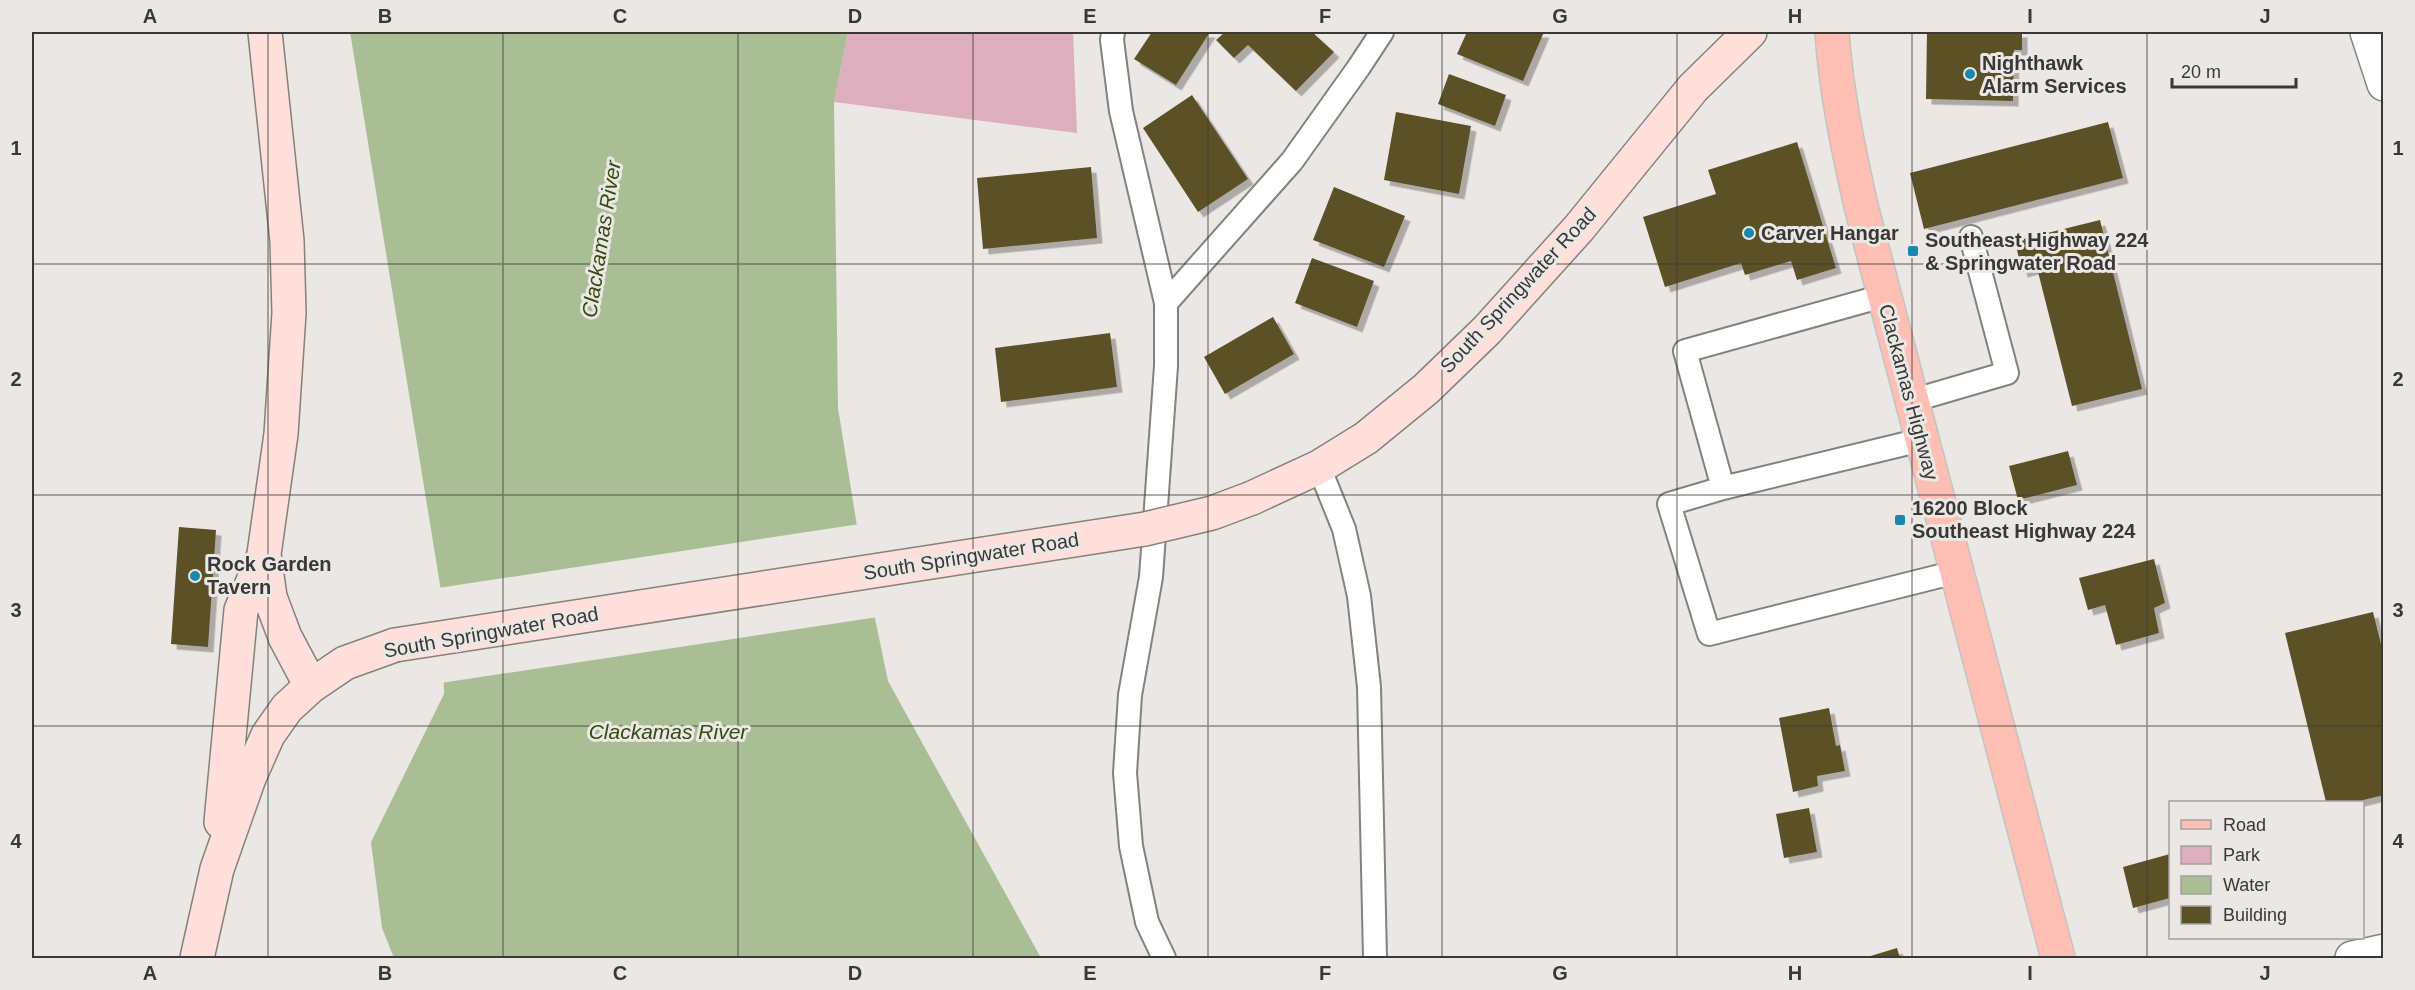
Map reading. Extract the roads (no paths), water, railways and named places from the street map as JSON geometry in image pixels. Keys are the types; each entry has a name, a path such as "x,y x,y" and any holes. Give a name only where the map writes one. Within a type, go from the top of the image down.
{"main road":[{"path":"217,868 241,610 264,554 281,434 289,312 287,241 265,32"},
{"name":"South Springwater Road","path":"197,958 217,868 249,778 268,735 287,708 311,686 345,663 395,645 1145,529 1212,513 1252,498 1319,467 1366,438 1426,389 1487,330 1578,228 1694,88 1750,32"},
{"name":"Clackamas Highway","path":"1832,32 1845,134 1883,296 2058,958"},
{"path":"264,554 270,597 285,637 311,686"}],"street":[{"path":"2367,32 2384,84"},
{"path":"2352,958 2384,951"}],"lane":[{"path":"1113,32 1112,40 1121,111 1166,303 1166,366 1150,576 1130,695 1125,773 1131,846 1147,922 1164,958"},
{"path":"1166,303 1292,161 1382,32"},
{"path":"1911,401 2007,373 1971,237"},
{"path":"1723,488 1685,351 1883,296"},
{"path":"1922,440 1723,488 1669,504 1709,634 1956,572"},
{"path":"1319,467 1344,530 1359,596 1369,687 1375,958"}],"water":[{"name":"Clackamas River","path":"350,32 848,32 834,102 838,408 861,551 888,681 1041,958 394,958 382,928 371,842 444,694 442,597"}],"place":[{"name":"Nighthawk Alarm Services","path":"1970,74"},
{"name":"Carver Hangar","path":"1749,233"},
{"name":"Southeast Highway 224 & Springwater Road","path":"1913,251"},
{"name":"16200 Block Southeast Highway 224","path":"1900,520"},
{"name":"Rock Garden Tavern","path":"195,576"}]}
